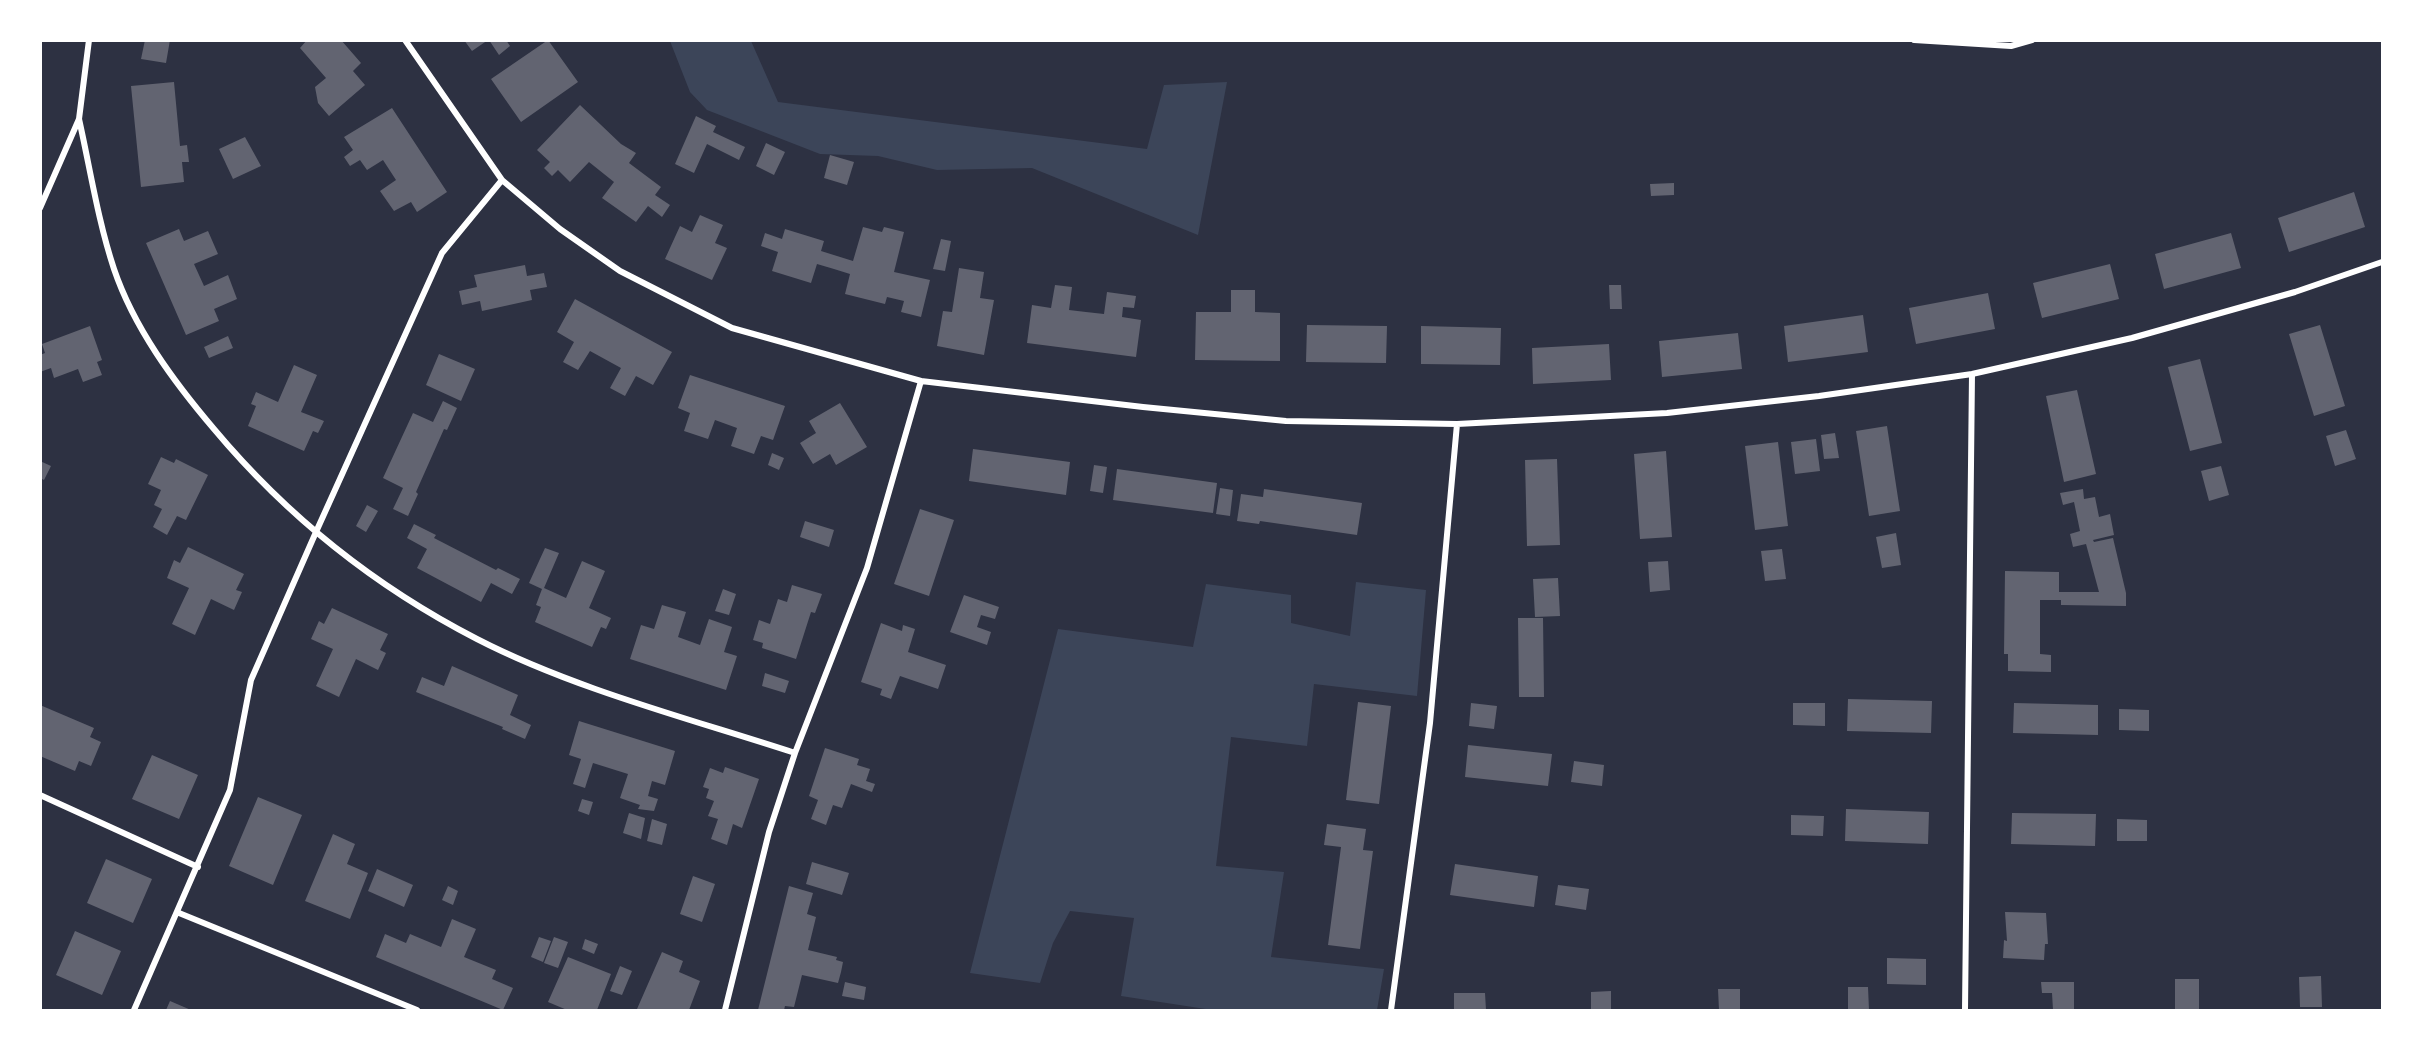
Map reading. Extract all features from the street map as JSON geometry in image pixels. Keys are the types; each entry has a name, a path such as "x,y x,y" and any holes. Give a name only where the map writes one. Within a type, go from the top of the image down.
{"street":[{"path":"40,208 79,119 89,40"},
{"path":"405,40 502,180 560,229 620,271 732,328 921,381 1287,421 1456,424 1667,413 1819,396 1972,374 2132,338 2295,292 2382,262"},
{"path":"1914,40 2011,46 2032,40"},
{"path":"79,119 114,269 143,331 179,388 245,466 316,532 399,594 478,639 569,678 795,753"},
{"path":"134,1011 179,912 230,790 251,680 316,532 442,253 502,180"},
{"path":"1965,1011 1972,374"},
{"path":"724,1011 730,998 769,832 795,753 867,568 921,381"},
{"path":"1391,1011 1430,723 1456,424"},
{"path":"40,795 198,867"},
{"path":"179,912 417,1011"}],"shaded area":[{"path":"670,41 751,41 778,102 1147,149 1164,85 1227,82 1198,235 1032,168 937,170 878,156 820,154 707,110 690,92"},
{"path":"1356,582 1426,590 1417,696 1314,684 1307,746 1231,737 1216,866 1284,872 1271,957 1384,969 1377,1010 1212,1010 1121,996 1134,918 1070,911 1053,943 1040,983 970,973 1058,629 1193,647 1206,584 1291,595 1291,623 1350,636"}],"building":[{"path":"145,40 170,40 166,63 141,59"},
{"path":"307,40 341,40 361,63 353,71 365,85 329,116 318,103 315,87 326,78 300,48"},
{"path":"464,40 488,40 472,51"},
{"path":"489,40 506,40 510,46 499,55"},
{"path":"548,40 578,82 521,122 491,79"},
{"path":"174,82 180,146 187,145 189,162 182,162 184,182 141,187 131,86"},
{"path":"580,105 621,144 636,153 629,163 661,187 655,195 670,205 662,217 648,206 636,222 602,198 614,182 589,162 570,182 558,170 552,176 544,168 550,162 537,150"},
{"path":"392,108 447,192 417,212 411,202 394,211 380,191 396,180 383,160 367,170 360,160 350,166 344,157 353,150 344,137"},
{"path":"696,116 716,126 713,132 745,147 739,160 707,144 694,173 675,164"},
{"path":"245,137 261,166 233,179 219,149"},
{"path":"766,143 785,152 774,175 756,166"},
{"path":"830,155 854,162 847,185 824,178"},
{"path":"1674,183 1674,195 1651,196 1650,184"},
{"path":"2354,192 2365,227 2289,252 2278,218"},
{"path":"700,215 723,225 715,243 727,248 712,280 665,259 680,226 692,232"},
{"path":"863,227 882,232 884,227 904,232 894,272 930,280 921,317 901,312 904,301 887,297 885,304 845,294 850,274 834,269 817,264 811,283 772,271 778,252 761,246 765,233 782,239 785,229 824,241 821,251 853,261"},
{"path":"179,229 184,241 208,231 218,254 194,264 204,286 228,275 237,299 214,309 219,321 186,335 146,243"},
{"path":"2231,233 2241,268 2164,289 2155,254"},
{"path":"941,239 951,241 945,271 933,269"},
{"path":"2110,264 2119,299 2042,318 2033,283"},
{"path":"525,265 527,276 544,273 547,287 530,290 532,300 482,311 480,301 462,305 459,291 477,287 474,275"},
{"path":"959,268 984,272 980,298 994,300 984,355 937,346 943,311 952,312"},
{"path":"1055,285 1072,287 1069,310 1104,314 1107,292 1136,296 1134,308 1123,307 1122,317 1141,320 1136,357 1027,343 1032,305 1051,308"},
{"path":"1609,285 1621,285 1622,309 1610,309"},
{"path":"1231,290 1255,290 1255,312 1280,313 1280,361 1195,360 1196,312 1231,312"},
{"path":"1988,293 1995,329 1916,344 1909,308"},
{"path":"575,299 672,352 653,385 636,376 625,396 610,388 621,368 590,351 578,370 563,362 574,342 557,332"},
{"path":"1863,315 1868,352 1788,362 1784,326"},
{"path":"1307,325 1387,326 1386,363 1306,362"},
{"path":"2320,325 2345,406 2314,416 2289,334"},
{"path":"90,326 102,360 97,362 102,375 83,382 78,369 54,378 51,368 40,372 40,355 45,353 42,344"},
{"path":"1421,326 1501,328 1500,365 1421,364"},
{"path":"1738,333 1742,369 1662,377 1659,341"},
{"path":"228,336 233,348 209,358 204,347"},
{"path":"1609,344 1611,380 1533,384 1532,348"},
{"path":"439,354 475,369 461,401 426,385"},
{"path":"2200,359 2222,443 2190,451 2168,367"},
{"path":"294,365 317,375 301,412 324,421 318,433 313,431 304,451 248,426 256,406 251,404 256,392 278,402"},
{"path":"690,375 785,406 773,440 761,436 754,454 731,446 737,428 715,420 708,439 684,431 690,413 678,408"},
{"path":"2077,390 2096,474 2064,482 2046,396"},
{"path":"443,401 457,408 447,430 444,429 408,516 393,509 403,488 383,478 413,413 433,422"},
{"path":"840,403 867,447 836,465 830,454 813,464 800,443 816,433 809,421"},
{"path":"1887,426 1900,511 1869,516 1856,431"},
{"path":"2346,430 2356,459 2335,466 2326,436"},
{"path":"1835,433 1839,458 1824,459 1821,435"},
{"path":"1816,439 1820,471 1795,474 1791,442"},
{"path":"1778,442 1788,526 1755,530 1745,446"},
{"path":"973,449 1070,462 1066,495 969,481"},
{"path":"1666,451 1672,537 1640,539 1634,454"},
{"path":"772,453 784,458 779,470 768,465"},
{"path":"161,457 174,463 176,459 208,475 186,520 177,516 167,535 153,527 162,509 154,505 161,490 148,484"},
{"path":"1557,459 1560,545 1527,546 1525,460"},
{"path":"40,461 51,466 44,480 40,478"},
{"path":"1094,465 1107,467 1103,493 1090,491"},
{"path":"2221,466 2229,495 2209,501 2201,471"},
{"path":"1117,469 1217,483 1213,513 1113,500"},
{"path":"1220,488 1233,490 1230,516 1216,514"},
{"path":"1264,489 1362,503 1357,535 1260,521 1259,524 1237,521 1241,494 1263,497"},
{"path":"2083,489 2084,499 2095,497 2099,517 2110,514 2114,535 2093,540 2094,542 2113,538 2126,593 2126,606 2061,605 2061,600 2040,600 2040,654 2051,655 2051,672 2008,671 2008,654 2004,654 2005,571 2059,572 2059,592 2099,592 2086,544 2073,547 2070,534 2080,531 2074,502 2063,505 2060,493"},
{"path":"367,505 378,511 366,532 356,526"},
{"path":"920,509 954,520 929,596 894,584"},
{"path":"805,521 834,530 829,547 800,537"},
{"path":"414,524 436,535 434,538 496,570 498,568 520,579 512,594 491,583 481,602 417,568 427,549 407,538"},
{"path":"1896,533 1901,565 1882,568 1876,537"},
{"path":"188,547 244,574 236,590 242,592 234,610 211,599 195,635 172,624 189,588 167,578 174,560 180,563"},
{"path":"545,548 559,553 544,588 566,598 582,561 605,571 589,608 611,618 606,629 601,627 592,647 535,622 541,607 536,605 542,589 529,583"},
{"path":"1782,549 1786,579 1765,581 1761,551"},
{"path":"1668,561 1670,590 1650,592 1648,562"},
{"path":"1558,578 1560,616 1535,617 1533,579"},
{"path":"792,585 822,594 815,613 811,612 796,659 762,648 763,643 753,640 759,620 770,624 778,599 787,602"},
{"path":"723,589 736,594 729,615 715,611"},
{"path":"964,595 999,607 995,619 981,615 977,627 991,632 987,645 950,632"},
{"path":"662,605 686,612 678,637 700,645 709,619 732,627 724,652 737,656 726,690 630,659 641,625 654,629"},
{"path":"332,608 388,634 380,650 386,653 378,670 356,659 339,697 316,686 333,649 311,639 319,621 324,624"},
{"path":"1518,618 1543,618 1544,697 1519,697"},
{"path":"881,623 902,631 903,625 915,629 908,652 946,665 938,689 900,676 891,699 880,695 882,689 861,682"},
{"path":"452,666 518,695 510,715 531,725 525,739 502,729 503,727 416,692 422,677 444,686"},
{"path":"765,673 789,681 785,693 762,686"},
{"path":"1848,699 1932,701 1931,733 1847,731"},
{"path":"1358,702 1391,706 1379,804 1346,800"},
{"path":"1471,703 1497,706 1494,729 1469,726"},
{"path":"1793,703 1825,703 1825,726 1793,725"},
{"path":"2014,703 2098,705 2098,735 2013,733"},
{"path":"40,705 94,728 90,737 101,742 91,766 79,761 75,771 40,756"},
{"path":"2119,709 2149,710 2149,731 2119,730"},
{"path":"579,721 675,751 665,785 652,781 648,796 658,799 654,811 638,809 640,805 620,798 628,774 593,763 585,788 573,784 581,759 569,755"},
{"path":"1468,745 1552,754 1548,786 1465,777"},
{"path":"825,748 859,759 857,765 870,769 866,781 875,784 872,792 851,784 842,808 833,805 826,825 811,819 818,800 809,796"},
{"path":"152,755 198,775 179,819 132,799"},
{"path":"1574,761 1604,765 1602,786 1571,782"},
{"path":"725,767 759,779 742,828 733,824 727,845 711,839 718,819 708,816 714,801 706,798 709,789 703,787 710,768 723,773"},
{"path":"258,797 302,815 273,885 229,866"},
{"path":"582,799 593,802 589,815 578,811"},
{"path":"1846,809 1929,812 1928,844 1845,841"},
{"path":"629,813 645,818 641,839 623,833"},
{"path":"2012,813 2096,814 2095,846 2011,844"},
{"path":"1791,815 1824,816 1823,836 1791,835"},
{"path":"652,819 667,824 662,845 647,841"},
{"path":"2117,819 2147,820 2147,841 2117,841"},
{"path":"1327,824 1366,829 1363,850 1373,851 1360,949 1328,945 1341,847 1324,845"},
{"path":"333,834 355,844 347,864 368,873 350,919 305,901"},
{"path":"106,859 152,879 133,923 87,903"},
{"path":"812,862 849,873 842,895 806,884"},
{"path":"1455,864 1538,876 1534,907 1450,895"},
{"path":"377,869 413,885 404,907 368,891"},
{"path":"693,876 715,884 702,922 680,914"},
{"path":"1558,885 1589,889 1586,910 1555,905"},
{"path":"448,886 458,891 453,905 442,900"},
{"path":"789,886 813,893 807,914 816,917 808,950 837,957 836,960 843,962 841,972 838,983 802,975 794,1007 785,1006 784,1010 758,1010"},
{"path":"2005,912 2046,913 2048,944 2045,944 2044,960 2003,958 2004,940 2007,941"},
{"path":"452,919 476,929 464,957 496,970 492,979 513,988 503,1010 376,957 385,934 406,943 410,934 441,947"},
{"path":"75,931 121,951 102,995 56,975"},
{"path":"539,937 551,941 543,962 531,957"},
{"path":"554,937 568,942 558,968 544,963"},
{"path":"585,939 598,944 594,954 582,949"},
{"path":"662,952 683,961 679,972 700,981 689,1010 637,1009"},
{"path":"568,957 611,974 597,1010 567,1010 548,1002"},
{"path":"1887,958 1926,959 1926,985 1887,984"},
{"path":"620,966 632,971 622,995 610,991"},
{"path":"2321,976 2322,1007 2300,1007 2299,977"},
{"path":"2175,979 2199,979 2199,1010 2175,1010"},
{"path":"845,982 866,987 864,1000 842,996"},
{"path":"2041,982 2074,982 2074,1010 2053,1010 2052,993 2042,993"},
{"path":"1848,987 1868,987 1869,1010 1848,1010"},
{"path":"1718,989 1740,989 1740,1010 1719,1010"},
{"path":"1611,991 1611,1010 1591,1010 1591,992"},
{"path":"1454,993 1485,993 1486,1010 1454,1010"},
{"path":"170,1001 191,1010 166,1010"}]}
